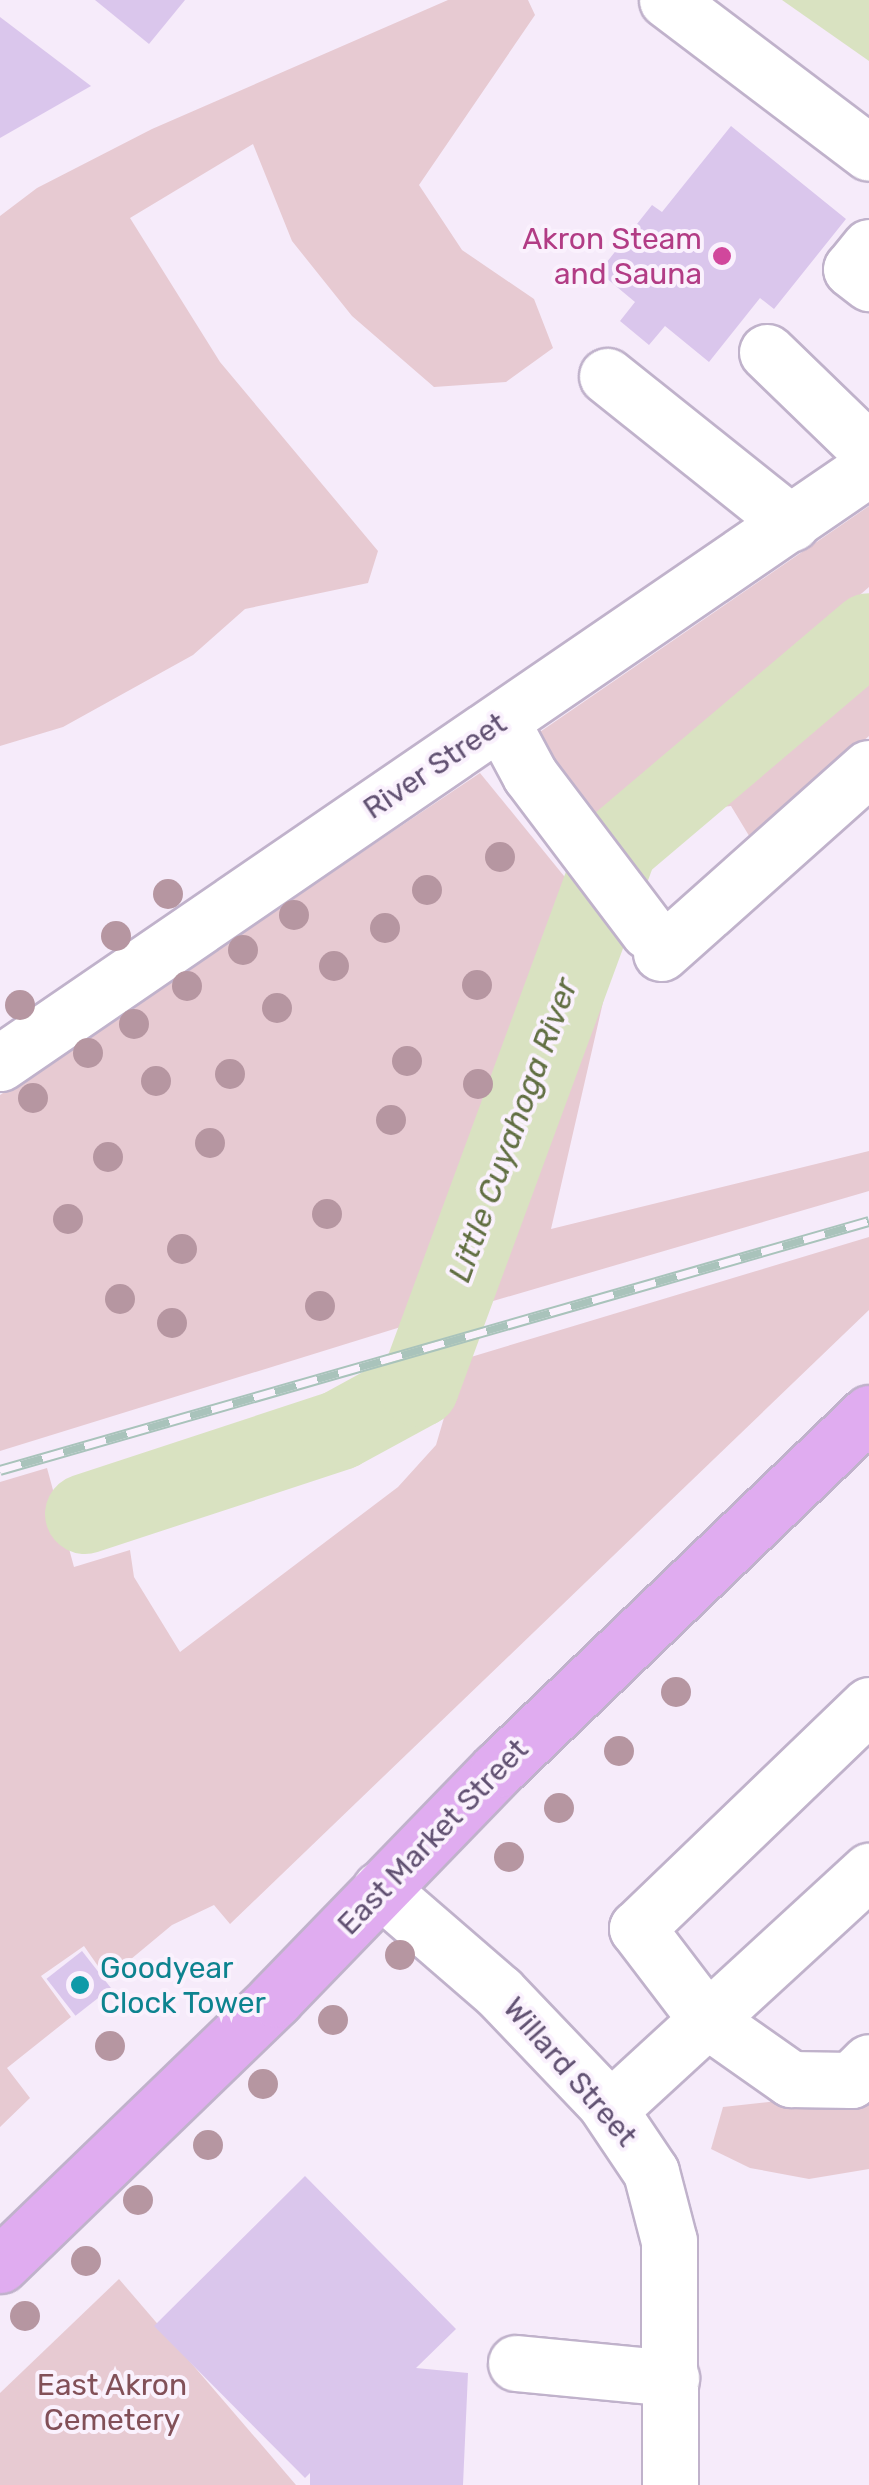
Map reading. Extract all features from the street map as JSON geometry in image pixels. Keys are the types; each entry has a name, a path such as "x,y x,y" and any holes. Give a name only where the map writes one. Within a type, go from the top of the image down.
{"main road":[{"name":"East Market Street","path":"0,2265 869,1414"}],"street":[{"path":"667,0 869,153"},
{"path":"869,246 851,268 869,283"},
{"path":"767,352 869,451"},
{"path":"607,376 790,523"},
{"name":"River Street","path":"0,1063 869,468"},
{"path":"501,722 530,775 654,942 869,768"},
{"path":"869,1704 637,1928 707,2020 791,2079 850,2080 869,2062"},
{"path":"610,2110 869,1871"},
{"name":"Willard Street","path":"380,1889 499,1992 610,2110 651,2172 664,2206 671,2378 670,2485"},
{"path":"516,2363 671,2378"}],"green space":[{"path":"448,0 528,0 535,15 419,185 462,250 534,299 553,348 506,382 434,387 352,316 292,241 253,144 130,218 220,362 378,551 368,583 245,609 193,655 63,727 0,746 0,216 37,188 152,129"},
{"path":"869,506 869,587 597,824 534,736"},
{"path":"869,671 869,736 751,839 731,806 705,809 712,792"},
{"path":"480,773 577,892 420,1321 0,1451 0,1095"},
{"path":"602,925 619,957 612,963 551,1229 869,1151 869,1191 483,1304 546,1069 596,961"},
{"path":"869,1237 869,1310 230,1924 214,1905 172,1925 107,1979 84,1946 41,1976 71,2017 7,2068 30,2098 0,2127 0,1482 47,1468 74,1567 130,1550 134,1577 180,1652 398,1487 436,1445 461,1360"},
{"path":"869,2091 869,2169 809,2179 750,2168 711,2149 723,2107"},
{"name":"East Akron Cemetery","path":"119,2279 296,2485 0,2485 0,2393"}],"shaded area":[{"path":"782,0 869,0 869,61"}],"building":[{"path":"95,0 185,0 149,44"},
{"path":"0,17 91,86 0,138"},
{"path":"731,126 846,219 774,309 760,298 709,362 665,326 649,345 620,321 635,302 599,272 652,205 662,212"},
{"name":"Goodyear Clock Tower","path":"82,1951 111,1988 75,2016 47,1979"},
{"path":"305,2176 456,2329 416,2368 468,2373 463,2485 310,2485 310,2473 305,2478 154,2326"}],"waterway":[{"name":"Little Cuyahoga River","path":"85,1514 340,1430 419,1387 618,846 869,633"}],"railway":[{"path":"0,1470 869,1221"}],"place":[{"name":"Akron Steam and Sauna","path":"722,256"},
{"name":"Goodyear Clock Tower","path":"80,1985"}]}
